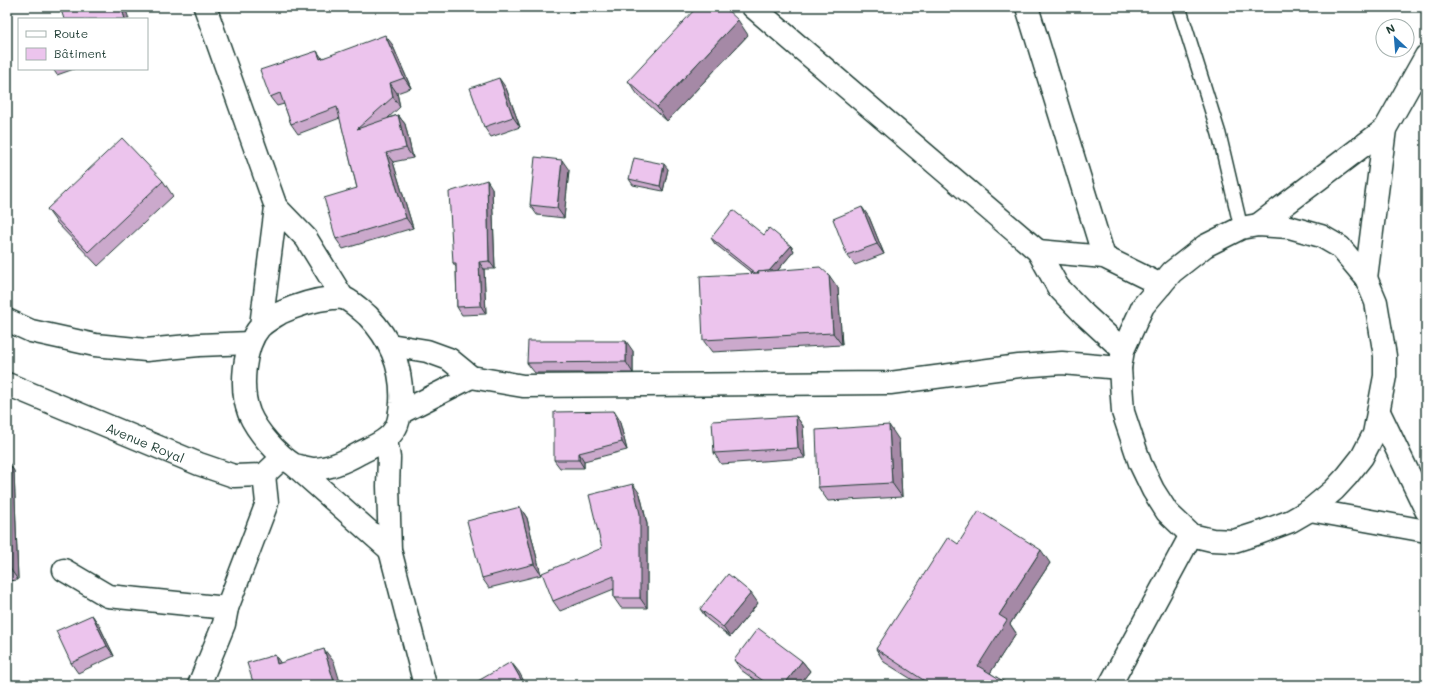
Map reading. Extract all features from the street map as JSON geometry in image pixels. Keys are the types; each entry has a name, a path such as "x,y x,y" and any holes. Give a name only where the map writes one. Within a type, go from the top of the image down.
{"street":[{"path":"199,685 224,624 227,608 267,503 264,475 288,461 314,469 330,466 348,460 386,439 396,427 400,413 401,391 399,372 390,344 378,326 360,309 343,298 306,238 276,207 205,7"},
{"path":"753,7 1038,251 1058,287 1084,314 1122,359"},
{"path":"1027,7 1104,257"},
{"path":"1366,278 1385,129 1426,56"},
{"path":"1250,226 1289,227 1321,236 1340,247 1366,278 1376,302 1385,356 1385,376 1374,434 1362,457 1347,476 1310,510 1278,526 1234,541 1212,540 1192,536 1167,512 1153,490 1140,463 1123,412 1122,359 1143,306 1172,272 1205,246 1250,226 1385,129"},
{"path":"276,207 255,335 245,363 244,393 249,414 260,432 288,461 390,550"},
{"path":"1038,251 1104,257 1161,285"},
{"path":"7,320 31,331 95,345 146,350 255,335 280,314 297,306 315,300 343,298"},
{"path":"390,344 427,351 449,359 471,377 524,386 890,383 1019,366 1122,359"},
{"path":"400,413 471,377"},
{"name":"Avenue Royal","path":"7,384 199,464 234,476 264,475"},
{"path":"1379,412 1426,510"},
{"path":"386,439 389,458 388,486 390,550 425,685"},
{"path":"1310,510 1426,531"},
{"path":"1110,685 1192,536"},
{"path":"64,570 108,596 227,608"}],"lane":[{"path":"1179,7 1250,226"}],"building":[{"path":"60,7 121,7 125,18 64,18"},
{"path":"697,7 724,7 738,20 657,107 628,81"},
{"path":"385,35 404,78 390,83 393,97 357,129 398,115 406,148 386,153 406,218 336,239 324,198 357,188 337,107 291,124 280,93 270,97 260,70 317,51 320,59"},
{"path":"499,78 513,117 484,127 470,88"},
{"path":"122,138 163,181 88,252 47,209"},
{"path":"535,157 562,160 557,208 530,205"},
{"path":"634,158 664,164 660,186 629,179"},
{"path":"487,180 489,261 479,262 481,306 457,307 456,263 453,263 449,192"},
{"path":"862,207 877,244 847,255 833,219"},
{"path":"733,210 764,235 769,228 791,246 769,271 755,273 711,238"},
{"path":"820,267 829,275 833,333 703,340 700,276 759,273 757,272"},
{"path":"528,341 626,341 626,362 527,363"},
{"path":"614,411 622,442 579,453 579,460 554,460 554,412"},
{"path":"796,416 798,448 714,453 712,421"},
{"path":"889,425 892,483 818,487 816,430"},
{"path":"633,484 640,514 640,598 614,598 614,576 553,601 542,573 602,548 589,495"},
{"path":"520,507 534,564 482,578 467,521"},
{"path":"979,511 1041,550 999,615 1007,620 978,666 1008,684 931,685 876,649 948,537 958,544"},
{"path":"7,514 9,567 7,567"},
{"path":"728,574 751,593 723,627 700,609"},
{"path":"92,615 107,646 71,663 56,631"},
{"path":"758,628 802,661 784,685 769,685 734,660"},
{"path":"324,649 335,685 254,685 247,663 275,655 277,664"},
{"path":"511,662 524,685 471,685"}]}
